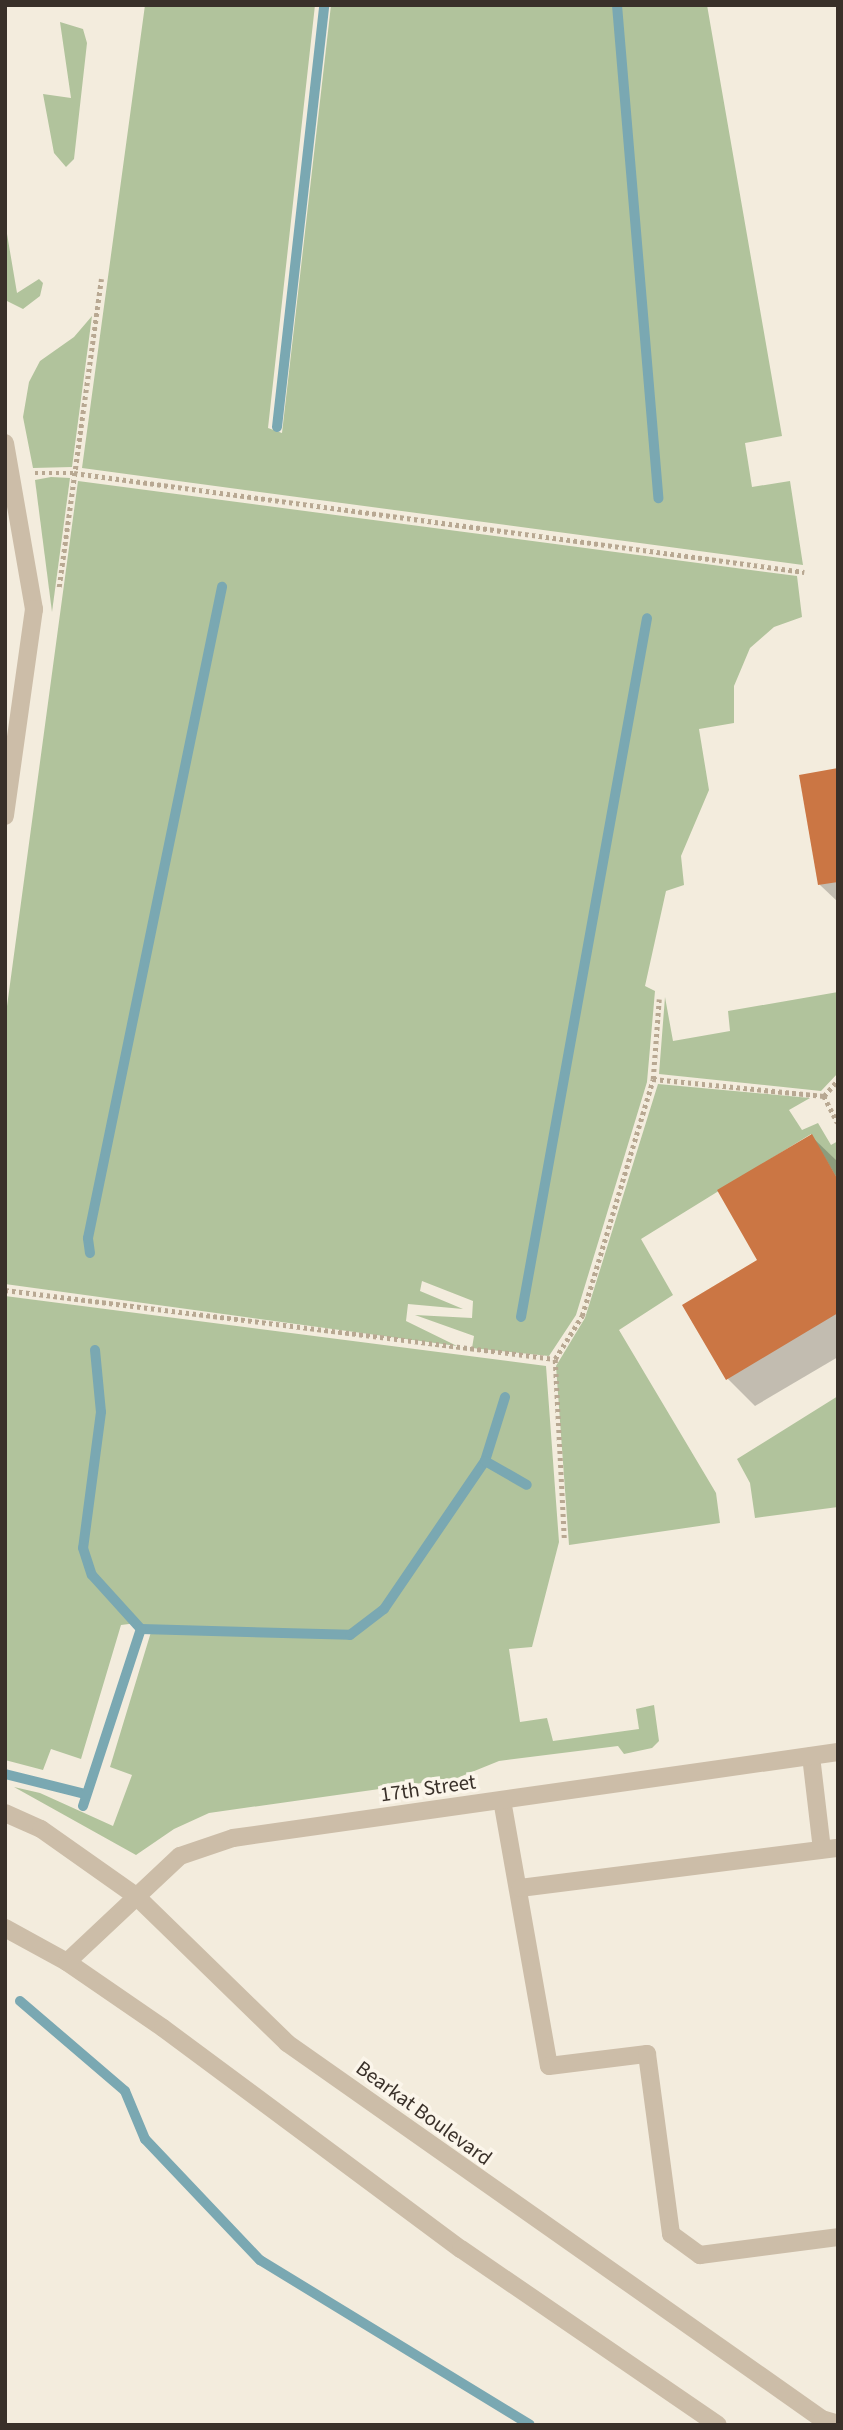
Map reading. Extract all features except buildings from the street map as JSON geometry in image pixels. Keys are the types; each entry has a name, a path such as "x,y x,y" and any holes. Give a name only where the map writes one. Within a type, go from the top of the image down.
{"street":[{"path":"5,443 34,609 5,817"},
{"name":"17th Street","path":"67,1962 180,1856 233,1838 838,1752"},
{"path":"520,1888 830,1848 811,1756"},
{"path":"502,1800 520,1888 549,2066 647,2054 671,2234 700,2255 838,2236"},
{"name":"Bearkat Boulevard","path":"5,1814 41,1829 136,1896 287,2043 811,2411 838,2424"},
{"path":"5,1928 67,1962 461,2249 718,2425"}],"path":[{"path":"58,592 101,279"},
{"path":"11,477 75,473 804,572"},
{"path":"564,1538 555,1359 582,1317 653,1079 659,999"},
{"path":"653,1079 824,1096"},
{"path":"824,1096 838,1080"},
{"path":"824,1096 838,1124"},
{"path":"5,1290 555,1359"}],"green space":[{"path":"145,5 315,5 268,428 282,433 331,5 707,5 782,436 745,443 752,487 790,481 803,565 82,468"},
{"path":"60,22 83,29 87,43 74,159 66,167 54,153 43,94 71,98"},
{"path":"5,222 17,293 39,279 43,283 40,296 23,309 5,300"},
{"path":"92,316 72,467 33,468 23,417 29,382 40,361 74,337"},
{"path":"70,478 52,612 35,480"},
{"path":"78,481 797,576 802,617 774,627 750,648 734,686 734,723 699,729 709,790 681,856 684,885 666,891 645,986 655,991 647,1082 576,1315 549,1356 472,1348 474,1336 415,1315 472,1318 473,1301 422,1281 420,1291 463,1309 408,1304 406,1321 457,1346 5,1284 5,1021"},
{"path":"838,992 838,1073 821,1091 659,1074 665,997 673,1041 730,1031 728,1011"},
{"path":"658,1084 810,1098 789,1110 802,1130 818,1123 831,1145 838,1141 838,1180 811,1134 641,1239 673,1295 619,1330 716,1493 720,1523 569,1545 556,1366 585,1318"},
{"path":"5,1296 546,1366 559,1542 532,1647 509,1649 520,1722 547,1718 553,1741 639,1729 636,1709 654,1705 659,1741 652,1748 624,1754 618,1746 499,1761 457,1778 209,1813 174,1829 136,1855 14,1787 40,1793 113,1826 132,1775 110,1767 151,1632 137,1623 121,1625 81,1759 51,1749 43,1770 5,1760"},
{"path":"838,1396 838,1507 755,1518 750,1483 737,1459"}],"waterway":[{"path":"277,427 324,5"},
{"path":"617,5 658,498"},
{"path":"90,1253 88,1238 222,587"},
{"path":"521,1317 647,618"},
{"path":"95,1350 101,1412 83,1548 92,1575 141,1629 350,1635 384,1609 485,1461 505,1397"},
{"path":"485,1461 527,1485"},
{"path":"83,1806 141,1629"},
{"path":"5,1774 85,1794"},
{"path":"20,2001 125,2091 145,2139 260,2260 530,2425"}]}
